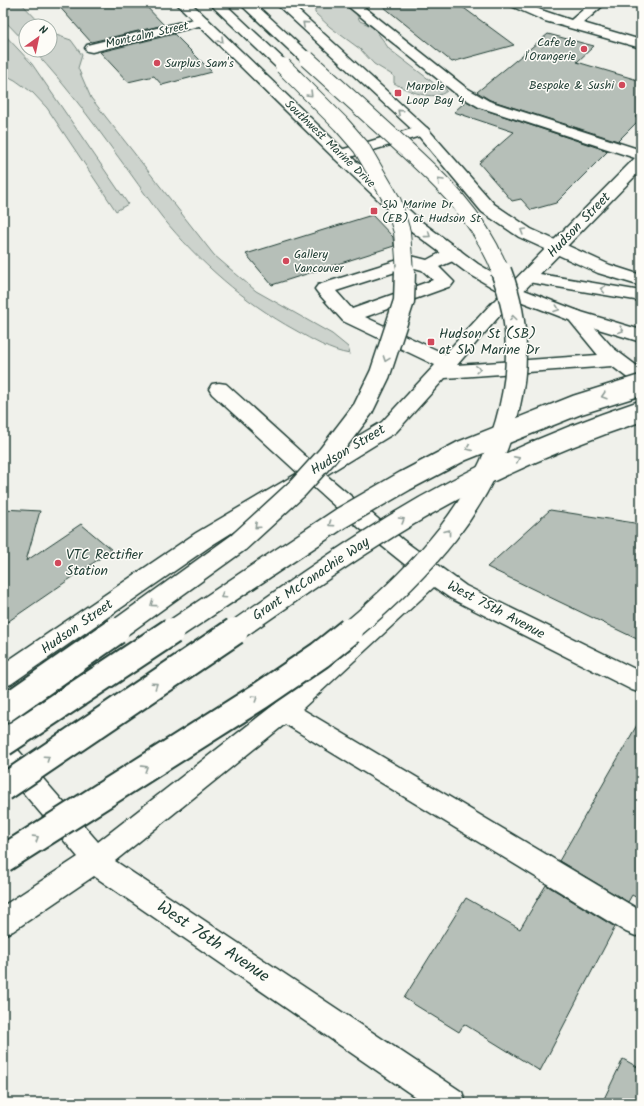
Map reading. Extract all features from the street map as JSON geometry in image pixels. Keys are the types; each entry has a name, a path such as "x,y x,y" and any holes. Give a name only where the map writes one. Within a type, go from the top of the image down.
{"main road":[{"name":"Southwest Marine Drive","path":"183,3 340,155 416,226 472,268 513,292 575,316 641,336"},
{"path":"3,710 239,542 298,488 327,456 363,409 380,374 394,337 404,301 406,267 402,232 393,202 361,147 341,124 283,66 216,3"},
{"path":"3,859 276,684 337,641 378,606 413,573 461,515 485,473 500,439 511,408 517,355 514,316 507,287 494,256 476,224 456,196 435,174 246,3"},
{"path":"282,3 422,131 488,208 525,232 558,248 604,269 641,281"},
{"path":"351,3 460,90 484,104 641,155"},
{"path":"516,3 536,13 641,44"},
{"path":"574,24 599,3"},
{"name":"Montcalm Street","path":"92,48 202,21"},
{"path":"340,155 422,131"},
{"name":"Hudson Street","path":"3,677 204,539 388,427 513,292 558,248 641,161"},
{"path":"428,266 454,254"},
{"path":"349,317 445,282 428,266 411,261 324,289 349,317 443,367 616,360"},
{"path":"528,278 641,296"},
{"path":"575,316 606,352 641,379"},
{"path":"3,743 341,518 405,481 462,452 525,425 577,405 641,385"},
{"name":"West 75th Avenue","path":"219,389 312,473 346,506 432,575 458,592 641,683"},
{"name":"Grant McConachie Way","path":"3,788 386,530 432,502 543,447 600,424 641,411"},
{"path":"3,922 97,859 284,711 432,575"},
{"path":"284,711 636,923"},
{"name":"West 76th Avenue","path":"3,751 106,870 451,1103"}],"shaded area":[{"path":"3,3 21,3 35,18 18,18 18,35 3,19"},
{"path":"318,3 340,3 354,10 360,21 373,27 389,49 435,84 444,87 447,91 435,96 420,94 394,83 394,76 374,64 360,49 330,27 315,13 315,7"},
{"path":"3,33 18,49 18,58 26,58 32,64 128,204 116,211 47,108 33,93 15,80 3,74"},
{"path":"58,36 71,40 82,55 78,68 91,98 214,255 256,291 332,334 348,347 350,354 322,345 276,319 240,294 191,250 162,217 107,141 40,58 58,58"}],"building":[{"path":"56,3 143,3 164,25 91,42"},
{"path":"379,3 457,3 514,45 452,62"},
{"name":"Surplus Sam's","path":"174,34 212,72 162,85 154,76 128,82 100,52"},
{"path":"548,34 594,46 577,62 641,81 641,111 635,117 640,119 618,141 490,100 477,92"},
{"path":"466,101 479,108 608,151 556,203 531,210 521,199 512,201 479,163 514,132 454,112"},
{"path":"372,215 393,237 394,246 272,285 246,254"},
{"name":"VTC Rectifier Station","path":"3,509 40,511 26,561 81,524 112,550 3,625"},
{"path":"550,510 641,524 641,641 487,567"},
{"path":"641,718 641,900 632,895 628,902 559,861"},
{"path":"546,885 615,927 540,1071 464,1024 459,1032 404,998 466,898 520,929"},
{"path":"623,1059 641,1069 641,1103 602,1103"}],"place":[{"name":"Cafe de l'Orangerie","path":"584,49"},
{"name":"Surplus Sam's","path":"157,63"},
{"name":"Bespoke & Sushi","path":"622,85"},
{"name":"Marpole Loop Bay 4","path":"398,93"},
{"name":"SW Marine Dr (EB) at Hudson St","path":"374,211"},
{"name":"Gallery Vancouver","path":"286,261"},
{"name":"Hudson St (SB) at SW Marine Dr","path":"431,342"},
{"name":"VTC Rectifier Station","path":"58,563"}]}
